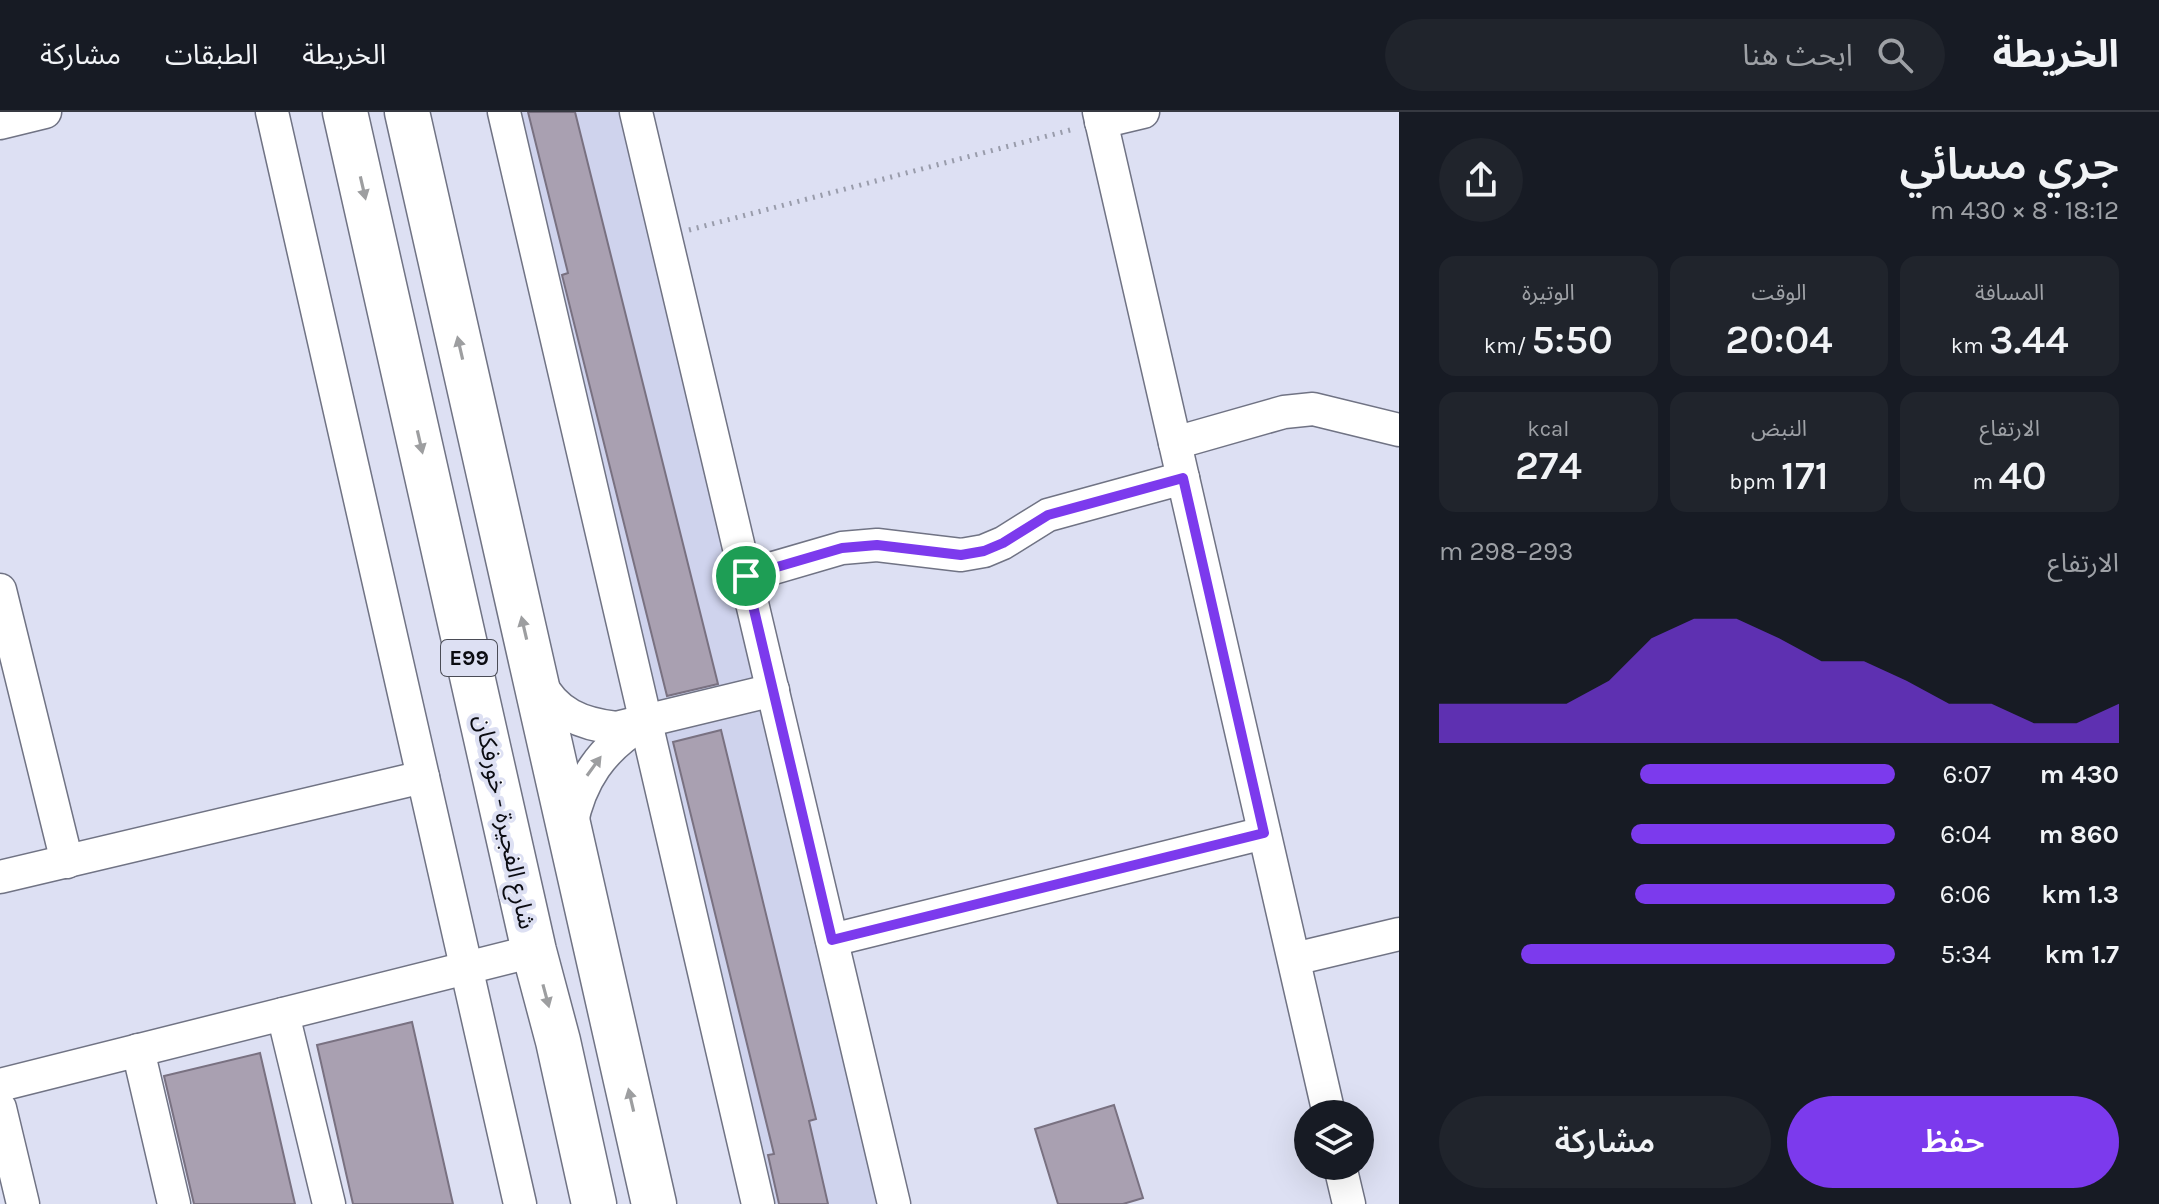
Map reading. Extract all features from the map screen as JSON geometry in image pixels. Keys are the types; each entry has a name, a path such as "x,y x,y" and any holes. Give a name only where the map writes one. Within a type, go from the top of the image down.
{"highway":[{"name":"شارع الفجيرة - خورفكان","path":"345,112 594,1204"},
{"name":"E99","path":"407,112 654,1204"},
{"path":"558,1041 574,1066 599,1156 606,1166 616,1172 627,1172 638,1167 644,1157"}],"street":[{"path":"0,123 45,112"},
{"path":"272,112 520,1204"},
{"path":"504,112 758,1204"},
{"path":"636,112 894,1204"},
{"path":"1143,112 1100,117 1326,1100"},
{"path":"1175,443 1284,412 1313,409 1399,430"},
{"path":"746,576 842,548 877,545 961,555 984,551 1048,515 1183,478"},
{"path":"0,590 10,676 67,862"},
{"path":"534,671 546,695 565,714 589,725 616,728 773,690"},
{"path":"570,829 575,803 593,767 620,737 646,722"},
{"path":"0,877 423,777"},
{"path":"832,940 1264,833"},
{"path":"1294,959 1399,934"},
{"path":"0,1085 534,951"},
{"path":"283,1014 329,1204"},
{"path":"138,1050 174,1204"},
{"path":"0,1108 23,1204"},
{"path":"1343,1180 1349,1204"}],"path":[{"path":"665,236 1100,117"}],"shaded area":[{"path":"511,112 625,112 882,1204 764,1204"}],"building":[{"path":"528,112 575,112 718,684 667,696 562,275 568,273"},
{"path":"721,730 816,1119 809,1121 828,1204 779,1204 768,1155 774,1154 673,742"},
{"path":"412,1022 453,1204 353,1204 317,1045"},
{"path":"260,1053 295,1204 194,1204 164,1076"},
{"path":"1114,1105 1143,1198 1123,1204 1058,1204 1035,1129"}],"route":[{"path":"1183,478 1264,833 832,940 746,576 804,556 842,548 877,545 961,555 984,551 1048,515 1183,478"}]}
